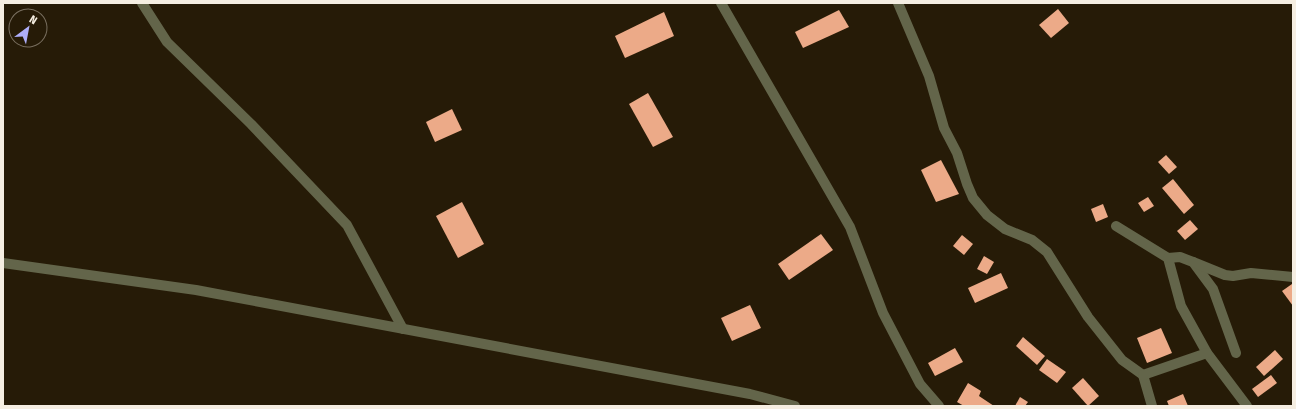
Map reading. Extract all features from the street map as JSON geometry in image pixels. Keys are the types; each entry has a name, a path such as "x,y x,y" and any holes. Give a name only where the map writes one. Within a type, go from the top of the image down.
{"street":[{"path":"142,3 167,42 251,124 347,225 403,329"},
{"path":"721,3 850,227 883,313 920,384 939,406"},
{"path":"898,3 929,76 944,128 957,153 973,198 987,215 1006,229 1032,240 1047,252 1088,317 1122,360 1142,375 1152,406"},
{"path":"1116,226 1168,258 1180,257 1225,275 1233,276 1251,273 1293,277"},
{"path":"1168,258 1181,306 1207,353 1247,406"},
{"path":"1193,262 1213,289 1236,353"},
{"path":"3,263 196,290 750,394 795,406"},
{"path":"1142,375 1207,353"}],"building":[{"path":"1058,9 1069,23 1051,38 1039,25"},
{"path":"839,10 849,27 803,48 795,32"},
{"path":"664,12 674,36 625,58 615,36"},
{"path":"648,93 673,137 653,147 629,104"},
{"path":"452,109 462,130 435,142 426,122"},
{"path":"1166,155 1177,167 1169,174 1158,162"},
{"path":"941,160 959,194 936,202 921,170"},
{"path":"1173,179 1194,205 1184,214 1162,188"},
{"path":"1148,197 1154,206 1144,212 1138,203"},
{"path":"462,202 484,244 458,258 436,216"},
{"path":"1103,204 1108,217 1096,222 1091,209"},
{"path":"1190,220 1198,229 1185,240 1177,231"},
{"path":"821,234 833,250 789,280 778,264"},
{"path":"962,235 973,244 964,255 953,246"},
{"path":"984,256 994,262 987,274 977,269"},
{"path":"1001,273 1008,288 975,303 968,288"},
{"path":"1292,284 1293,285 1293,306 1282,291"},
{"path":"750,305 761,328 732,341 721,318"},
{"path":"1161,328 1172,353 1147,363 1137,338"},
{"path":"1023,337 1045,356 1037,365 1016,346"},
{"path":"955,348 963,362 935,376 928,363"},
{"path":"1275,350 1283,359 1264,376 1256,367"},
{"path":"1047,359 1066,372 1057,383 1039,370"},
{"path":"1271,375 1277,383 1258,397 1252,389"},
{"path":"1083,378 1099,396 1088,406 1072,388"},
{"path":"968,383 981,391 979,396 994,406 964,406 957,402"},
{"path":"1183,394 1188,406 1169,406 1167,401"},
{"path":"1020,397 1028,402 1025,406 1015,406"}]}
